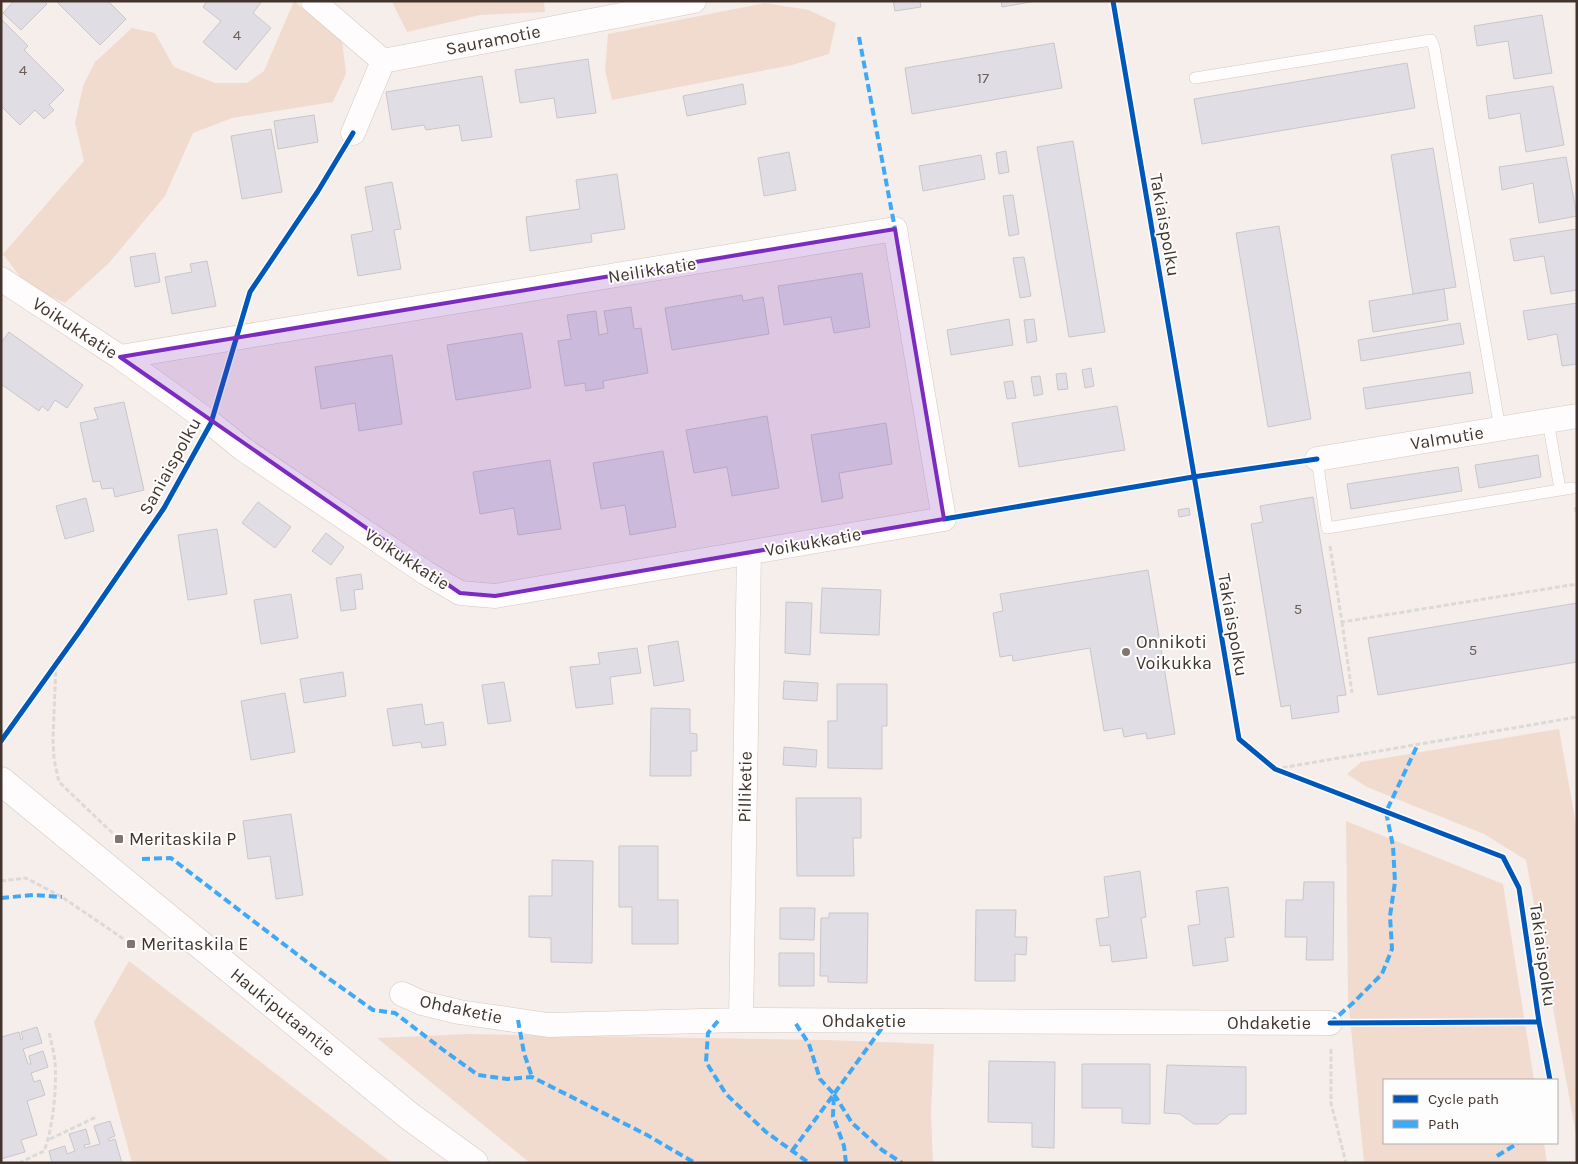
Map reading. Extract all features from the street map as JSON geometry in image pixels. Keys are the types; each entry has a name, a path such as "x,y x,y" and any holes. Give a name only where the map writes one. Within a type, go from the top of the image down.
{"main road":[{"name":"Haukiputaantie","path":"1,780 400,1108 474,1163"}],"street":[{"path":"313,1 383,61 353,132"},
{"name":"Sauramotie","path":"383,61 694,1"},
{"name":"Neilikkatie","path":"120,357 895,229 944,519"},
{"name":"Voikukkatie","path":"1,279 120,357 243,449 426,573 460,592 495,596 944,519"},
{"name":"Valmutie","path":"1317,459 1577,416"},
{"name":"Pilliketie","path":"741,1020 749,553"},
{"name":"Ohdaketie","path":"402,994 422,1004 458,1012 548,1025 741,1020 1330,1023"}],"lane":[{"path":"1195,78 1431,40 1434,47 1500,429"},
{"path":"1548,421 1560,490"},
{"path":"1317,459 1327,528 1572,488"}],"path":[{"path":"1327,528 1352,693"},
{"path":"1342,622 1577,584"},
{"path":"51,672 62,656"},
{"path":"56,664 53,739 54,759 59,782 124,844"},
{"path":"1275,769 1577,717"},
{"path":"1268,763 1284,773"},
{"path":"1,881 26,878 62,897 131,944"},
{"path":"1330,1023 1331,1103 1346,1163"},
{"path":"19,1163 44,1151 49,1140 54,1098 55,1062 49,1032"},
{"path":"49,1140 96,1117"}],"highlighted area":[{"path":"895,229 944,519 495,596 460,593 120,357"}],"shaded area":[{"path":"294,1 342,40 346,74 333,102 232,118 193,133 165,196 109,263 65,303 27,286 3,254 84,161 75,123 83,86 95,62 132,28 155,33 174,67 215,83 247,83 264,71"},
{"path":"394,1 544,1 545,12 480,15 407,32 393,4"},
{"path":"765,3 809,10 836,23 829,54 792,65 612,100 605,70 608,34"},
{"path":"1559,729 1577,830 1577,1140 1526,860 1484,834 1367,787 1347,774 1361,762"},
{"path":"1346,821 1503,884 1534,1079 1383,1079 1383,1144 1544,1144 1547,1163 1364,1163 1348,997"},
{"path":"129,961 392,1163 132,1163 94,1022"},
{"path":"469,1034 827,1040 934,1044 931,1114 933,1163 530,1163 377,1038"}],"building":[{"path":"14,1 44,1 47,4 21,30 3,13"},
{"path":"56,1 108,1 126,19 100,45"},
{"path":"207,1 262,1 253,13 271,28 236,70 203,42 221,21 203,7"},
{"path":"893,1 920,1 921,7 895,11"},
{"path":"1001,1 1036,1 1002,7"},
{"path":"1542,15 1552,73 1514,79 1508,41 1477,46 1474,26"},
{"path":"1,19 28,46 24,50 64,90 49,105 54,110 44,119 35,110 20,125 1,106"},
{"path":"1054,43 1062,88 912,114 905,68"},
{"path":"588,59 596,113 557,118 554,98 520,103 515,70"},
{"path":"1407,63 1415,108 1202,144 1194,99"},
{"path":"482,76 492,137 462,141 459,125 426,130 424,125 392,130 386,92"},
{"path":"743,84 746,104 687,116 683,96"},
{"path":"1553,86 1564,145 1526,152 1520,113 1489,119 1486,96"},
{"path":"314,115 318,142 278,149 274,121"},
{"path":"271,129 282,192 242,199 231,136"},
{"path":"1073,141 1105,332 1069,337 1037,147"},
{"path":"1433,148 1456,287 1413,294 1391,155"},
{"path":"1006,151 1009,172 999,174 996,153"},
{"path":"789,152 796,190 764,196 758,158"},
{"path":"981,155 985,179 923,191 919,166"},
{"path":"1566,157 1577,216 1539,223 1533,183 1502,190 1499,167"},
{"path":"617,174 625,229 591,234 592,242 530,251 526,217 580,209 576,180"},
{"path":"392,182 401,229 394,230 401,269 358,276 351,235 373,231 365,187"},
{"path":"1013,195 1019,234 1009,236 1003,196"},
{"path":"1279,226 1311,419 1268,427 1236,233"},
{"path":"1577,229 1577,290 1551,294 1544,256 1514,261 1510,239"},
{"path":"155,253 160,282 135,287 130,257"},
{"path":"1024,257 1031,296 1020,298 1013,258"},
{"path":"207,261 216,306 172,314 165,277 192,272 190,264"},
{"path":"862,273 870,327 834,333 831,317 784,325 778,286"},
{"path":"1444,289 1448,320 1373,332 1369,301"},
{"path":"742,295 743,301 763,297 769,334 672,350 665,308"},
{"path":"1577,303 1577,364 1562,366 1557,334 1528,340 1523,311"},
{"path":"631,307 634,329 641,328 648,373 603,381 604,388 586,391 585,383 565,386 558,341 571,339 567,315 596,311 599,335 608,333 604,311"},
{"path":"1009,319 1013,345 951,355 947,330"},
{"path":"1034,319 1037,341 1027,343 1024,320"},
{"path":"1460,323 1464,344 1361,361 1358,340"},
{"path":"9,332 83,385 67,408 55,400 48,411 42,406 39,411 1,384 1,343"},
{"path":"522,333 531,388 456,400 447,345"},
{"path":"392,355 402,424 359,431 355,403 321,409 315,367"},
{"path":"1091,368 1094,386 1085,388 1082,370"},
{"path":"1470,372 1473,393 1366,409 1363,388"},
{"path":"1066,373 1068,389 1058,390 1056,374"},
{"path":"1040,376 1043,394 1034,396 1031,377"},
{"path":"1013,381 1016,398 1007,399 1004,382"},
{"path":"124,402 144,490 115,497 113,488 102,489 100,481 93,482 80,423 98,419 94,408"},
{"path":"1117,406 1125,450 1019,467 1012,423"},
{"path":"767,416 779,488 732,496 727,467 694,473 686,430"},
{"path":"886,423 892,464 839,473 843,498 822,502 811,435"},
{"path":"663,451 676,527 630,535 625,505 601,509 593,463"},
{"path":"1538,455 1541,477 1479,488 1475,465"},
{"path":"550,460 561,529 518,535 514,508 480,514 473,472"},
{"path":"1458,467 1462,491 1351,509 1347,484"},
{"path":"1313,497 1346,695 1337,696 1339,712 1292,719 1290,705 1281,707 1251,524 1263,522 1260,506"},
{"path":"86,498 94,531 65,539 56,506"},
{"path":"258,502 291,527 275,548 242,523"},
{"path":"1189,508 1190,515 1179,517 1178,510"},
{"path":"217,529 227,594 188,600 178,535"},
{"path":"326,533 344,547 331,565 312,551"},
{"name":"Onnikoti Voikukka","path":"1148,570 1175,734 1147,739 1146,733 1124,737 1122,728 1104,731 1090,648 1013,661 1012,655 1000,657 993,613 1003,611 1000,594"},
{"path":"361,574 363,589 354,590 356,609 341,611 336,578"},
{"path":"822,588 881,590 879,635 820,633"},
{"path":"291,594 298,638 261,644 254,600"},
{"path":"786,602 812,603 810,655 785,653"},
{"path":"1577,603 1577,662 1378,695 1368,638"},
{"path":"678,641 684,681 654,686 648,646"},
{"path":"637,648 641,673 610,677 613,704 576,708 570,667 600,664 598,653"},
{"path":"343,672 346,696 304,703 300,679"},
{"path":"784,681 818,683 817,701 783,699"},
{"path":"504,682 511,721 488,724 482,685"},
{"path":"837,684 887,684 887,726 882,726 882,769 828,768 828,721 837,721"},
{"path":"285,693 295,752 251,760 241,701"},
{"path":"422,704 425,725 443,722 446,745 422,748 421,742 393,746 387,709"},
{"path":"651,708 690,709 690,733 697,734 697,751 691,751 691,776 650,776"},
{"path":"784,747 817,750 816,767 783,765"},
{"path":"796,798 861,798 861,838 853,838 854,876 797,876"},
{"path":"291,814 303,895 276,899 270,856 248,859 243,821"},
{"path":"619,846 658,846 658,900 678,900 678,944 632,944 632,907 619,907"},
{"path":"552,860 593,861 592,963 551,962 551,938 529,937 529,896 552,896"},
{"path":"1140,871 1146,917 1141,918 1147,958 1112,962 1110,945 1100,946 1096,919 1109,917 1104,877"},
{"path":"1304,882 1334,882 1333,960 1306,960 1307,937 1285,937 1286,900 1303,900"},
{"path":"1228,887 1234,937 1225,938 1228,961 1193,966 1188,926 1200,924 1196,891"},
{"path":"780,908 815,908 814,940 780,939"},
{"path":"976,910 1016,910 1015,937 1027,937 1026,955 1015,954 1015,981 975,981"},
{"path":"829,913 868,913 867,983 828,982 828,976 820,976 821,918 829,918"},
{"path":"779,953 814,953 814,986 779,986"},
{"path":"37,1027 42,1043 23,1049 28,1064 31,1064 29,1056 43,1051 48,1067 31,1073 34,1082 40,1080 45,1095 27,1101 37,1135 21,1140 25,1152 1,1159 1,1037 19,1032 21,1040 23,1039 21,1032"},
{"path":"989,1061 1055,1062 1054,1148 1032,1147 1032,1123 988,1122"},
{"path":"1082,1064 1150,1064 1150,1124 1122,1123 1122,1108 1082,1108"},
{"path":"1167,1065 1246,1067 1246,1114 1230,1114 1218,1124 1194,1124 1180,1114 1164,1113"},
{"path":"110,1121 115,1136 108,1139 109,1141 115,1139 122,1163 52,1163 49,1151 65,1146 67,1154 75,1151 69,1134 86,1129 90,1144 84,1145 85,1148 100,1144 94,1126"}],"marked path":[{"path":"859,37 895,229"},
{"path":"1330,1023 1382,974 1392,949 1390,916 1395,882 1393,846 1386,812 1418,744"},
{"path":"142,859 171,858 373,1010 395,1013 478,1075 507,1079 532,1077 647,1135 695,1163"},
{"path":"1,898 33,895 62,897"},
{"path":"518,1020 524,1053 532,1077"},
{"path":"718,1021 708,1033 706,1062 726,1094 766,1132 809,1163"},
{"path":"792,1151 834,1094 820,1079 809,1044 794,1021"},
{"path":"846,1163 844,1146 833,1116 834,1094 887,1021"},
{"path":"834,1094 852,1123 882,1150 902,1163"},
{"path":"1497,1156 1516,1144"}],"cycle path":[{"name":"Takiaispolku","path":"1113,1 1239,739 1275,769 1503,857 1519,888 1539,1022 1550,1079"},
{"name":"Saniaispolku","path":"1,741 164,508 211,423 250,292 318,191 353,133"},
{"path":"944,519 1193,477 1317,459"},
{"path":"1330,1023 1539,1022"}],"place":[{"name":"Onnikoti Voikukka","path":"1126,652"},
{"name":"Meritaskila P","path":"119,839"},
{"name":"Meritaskila E","path":"131,944"}]}
